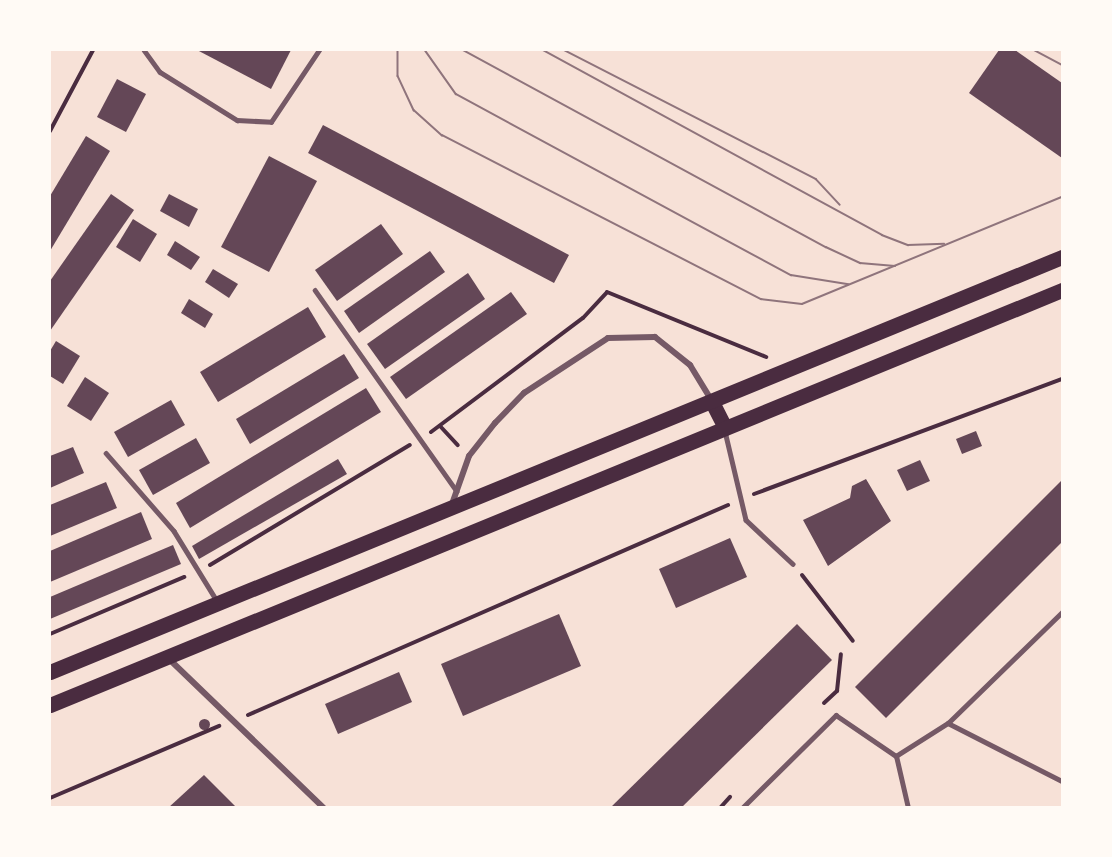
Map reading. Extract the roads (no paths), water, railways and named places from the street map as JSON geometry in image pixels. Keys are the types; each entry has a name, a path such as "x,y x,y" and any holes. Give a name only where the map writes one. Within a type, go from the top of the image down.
{"main road":[{"path":"50,672 218,602 455,498 712,402 1062,257"},
{"path":"50,705 1062,290"},
{"path":"712,402 725,428"}],"street":[{"path":"455,498 469,456 524,393 608,338 655,337 690,365 712,402"},
{"path":"166,656 324,807"}],"lane":[{"path":"144,50 160,72 237,120 271,122 319,50"},
{"path":"315,290 420,439 455,498"},
{"path":"725,428 738,501 746,520 793,564"},
{"path":"106,453 174,531 218,602"},
{"path":"896,756 948,723 1062,612"},
{"path":"742,807 836,715 896,756 908,807"},
{"path":"948,723 1062,781"}],"tram line":[{"path":"398,50 398,76 414,110 442,135 761,299 802,304 1062,197"},
{"path":"425,50 456,94 791,275 848,284"},
{"path":"463,50 826,247 860,263 895,266"},
{"path":"543,50 882,235 908,245 944,244"},
{"path":"564,50 816,179 840,205"},
{"path":"1034,50 1062,65"}]}
